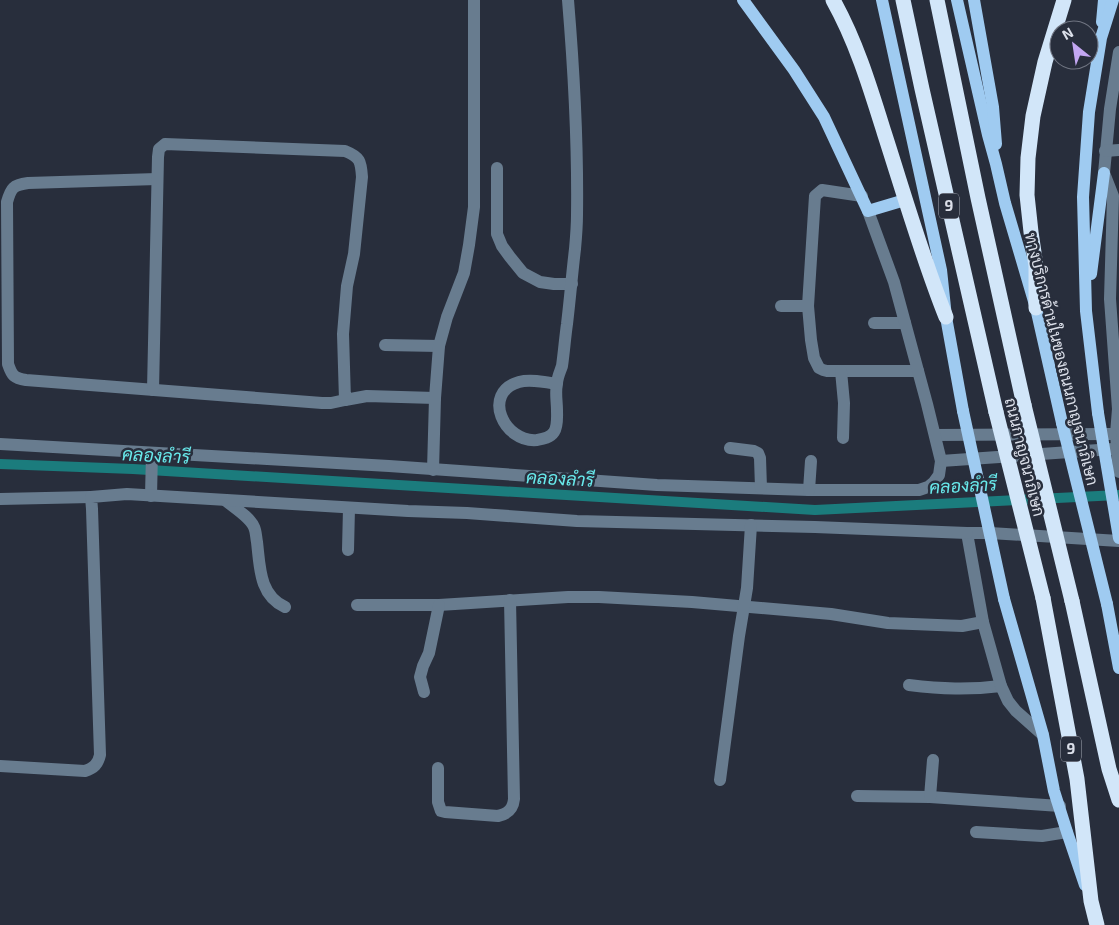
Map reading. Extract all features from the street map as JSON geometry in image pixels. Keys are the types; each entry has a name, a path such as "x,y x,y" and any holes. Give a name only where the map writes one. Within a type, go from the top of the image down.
{"highway":[{"path":"833,0 843,18 872,92 905,200 931,279 946,317"},
{"name":"ถนนกาญจนาภิเษก","path":"903,0 996,412 1043,598 1077,779 1091,901 1097,925"},
{"name":"ถนนกาญจนาภิเษก","path":"937,0 1024,406 1072,601 1109,769 1119,800"},
{"path":"1036,308 1036,266 1027,195 1028,158 1033,116 1043,71 1064,0"}],"main road":[{"path":"743,0 794,70 819,110 835,139 868,210 905,200"},
{"path":"838,0 843,18"},
{"path":"882,0 942,270 946,317 963,411 1004,599 1043,735 1054,790 1091,901"},
{"name":"ทางบริการด้านในของถนนกาญจนาภิเษก","path":"957,0 1005,203 1036,308 1062,423 1107,604 1119,668"},
{"path":"974,0 993,107 996,164"},
{"path":"1104,0 1101,38 1089,112 1083,197 1086,311 1098,414 1119,539"},
{"path":"1101,38 1113,0"},
{"path":"1086,311 1104,173"}],"street":[{"path":"433,470 439,346 447,317 464,274 474,207 474,0"},
{"path":"556,384 540,381 520,381 508,386 503,391 500,399 500,409 506,425 518,436 540,440 549,437 554,432 556,424 556,384 562,366 578,217 574,82 568,0"},
{"path":"1119,52 1110,109 1104,173 1116,209 1110,299 1115,320 1118,409 1116,434 1119,472"},
{"path":"153,390 159,149 165,144 345,151 359,159 362,167 354,254 347,286 343,334 345,400"},
{"path":"1105,151 1119,150"},
{"path":"497,168 498,234 502,246 523,274 540,282 572,284"},
{"path":"157,180 28,183 17,184 11,190 7,202 8,364 11,373 16,379 322,403 367,396 435,398"},
{"path":"862,196 822,190 815,196 808,306 811,340 816,365 822,370 918,371"},
{"path":"0,444 152,456 389,466 657,485 808,490 919,490 928,487 934,482 939,475 941,461 905,323 886,258 868,210"},
{"path":"781,306 808,306"},
{"path":"874,324 905,323"},
{"path":"385,345 439,346"},
{"path":"841,371 844,403 843,438"},
{"path":"935,435 1116,434"},
{"path":"730,448 758,453 760,458 761,488"},
{"path":"941,461 1117,448"},
{"path":"151,491 152,456"},
{"path":"808,490 811,461"},
{"path":"0,499 91,496 151,491 225,500 577,521 751,525 1119,539"},
{"path":"0,766 85,771 98,763 100,745 91,496"},
{"path":"225,500 244,515 254,527 261,576 265,588 277,603 285,607"},
{"path":"348,550 349,508"},
{"path":"720,780 734,665 744,607 751,525"},
{"path":"957,533 1001,686 1008,701 1016,711 1043,735"},
{"path":"357,605 439,605 568,596 639,598 831,614 888,623 962,626 983,622"},
{"path":"438,768 438,802 441,811 498,816 505,814 513,806 510,600"},
{"path":"424,692 420,677 429,653 439,605"},
{"path":"909,685 955,689 980,689 1001,686"},
{"path":"930,797 933,760"},
{"path":"857,796 930,797 1060,806"},
{"path":"976,832 1042,836 1067,832"}],"waterway":[{"name":"คลองลำรี","path":"0,464 133,469 815,510 1119,495"}]}
